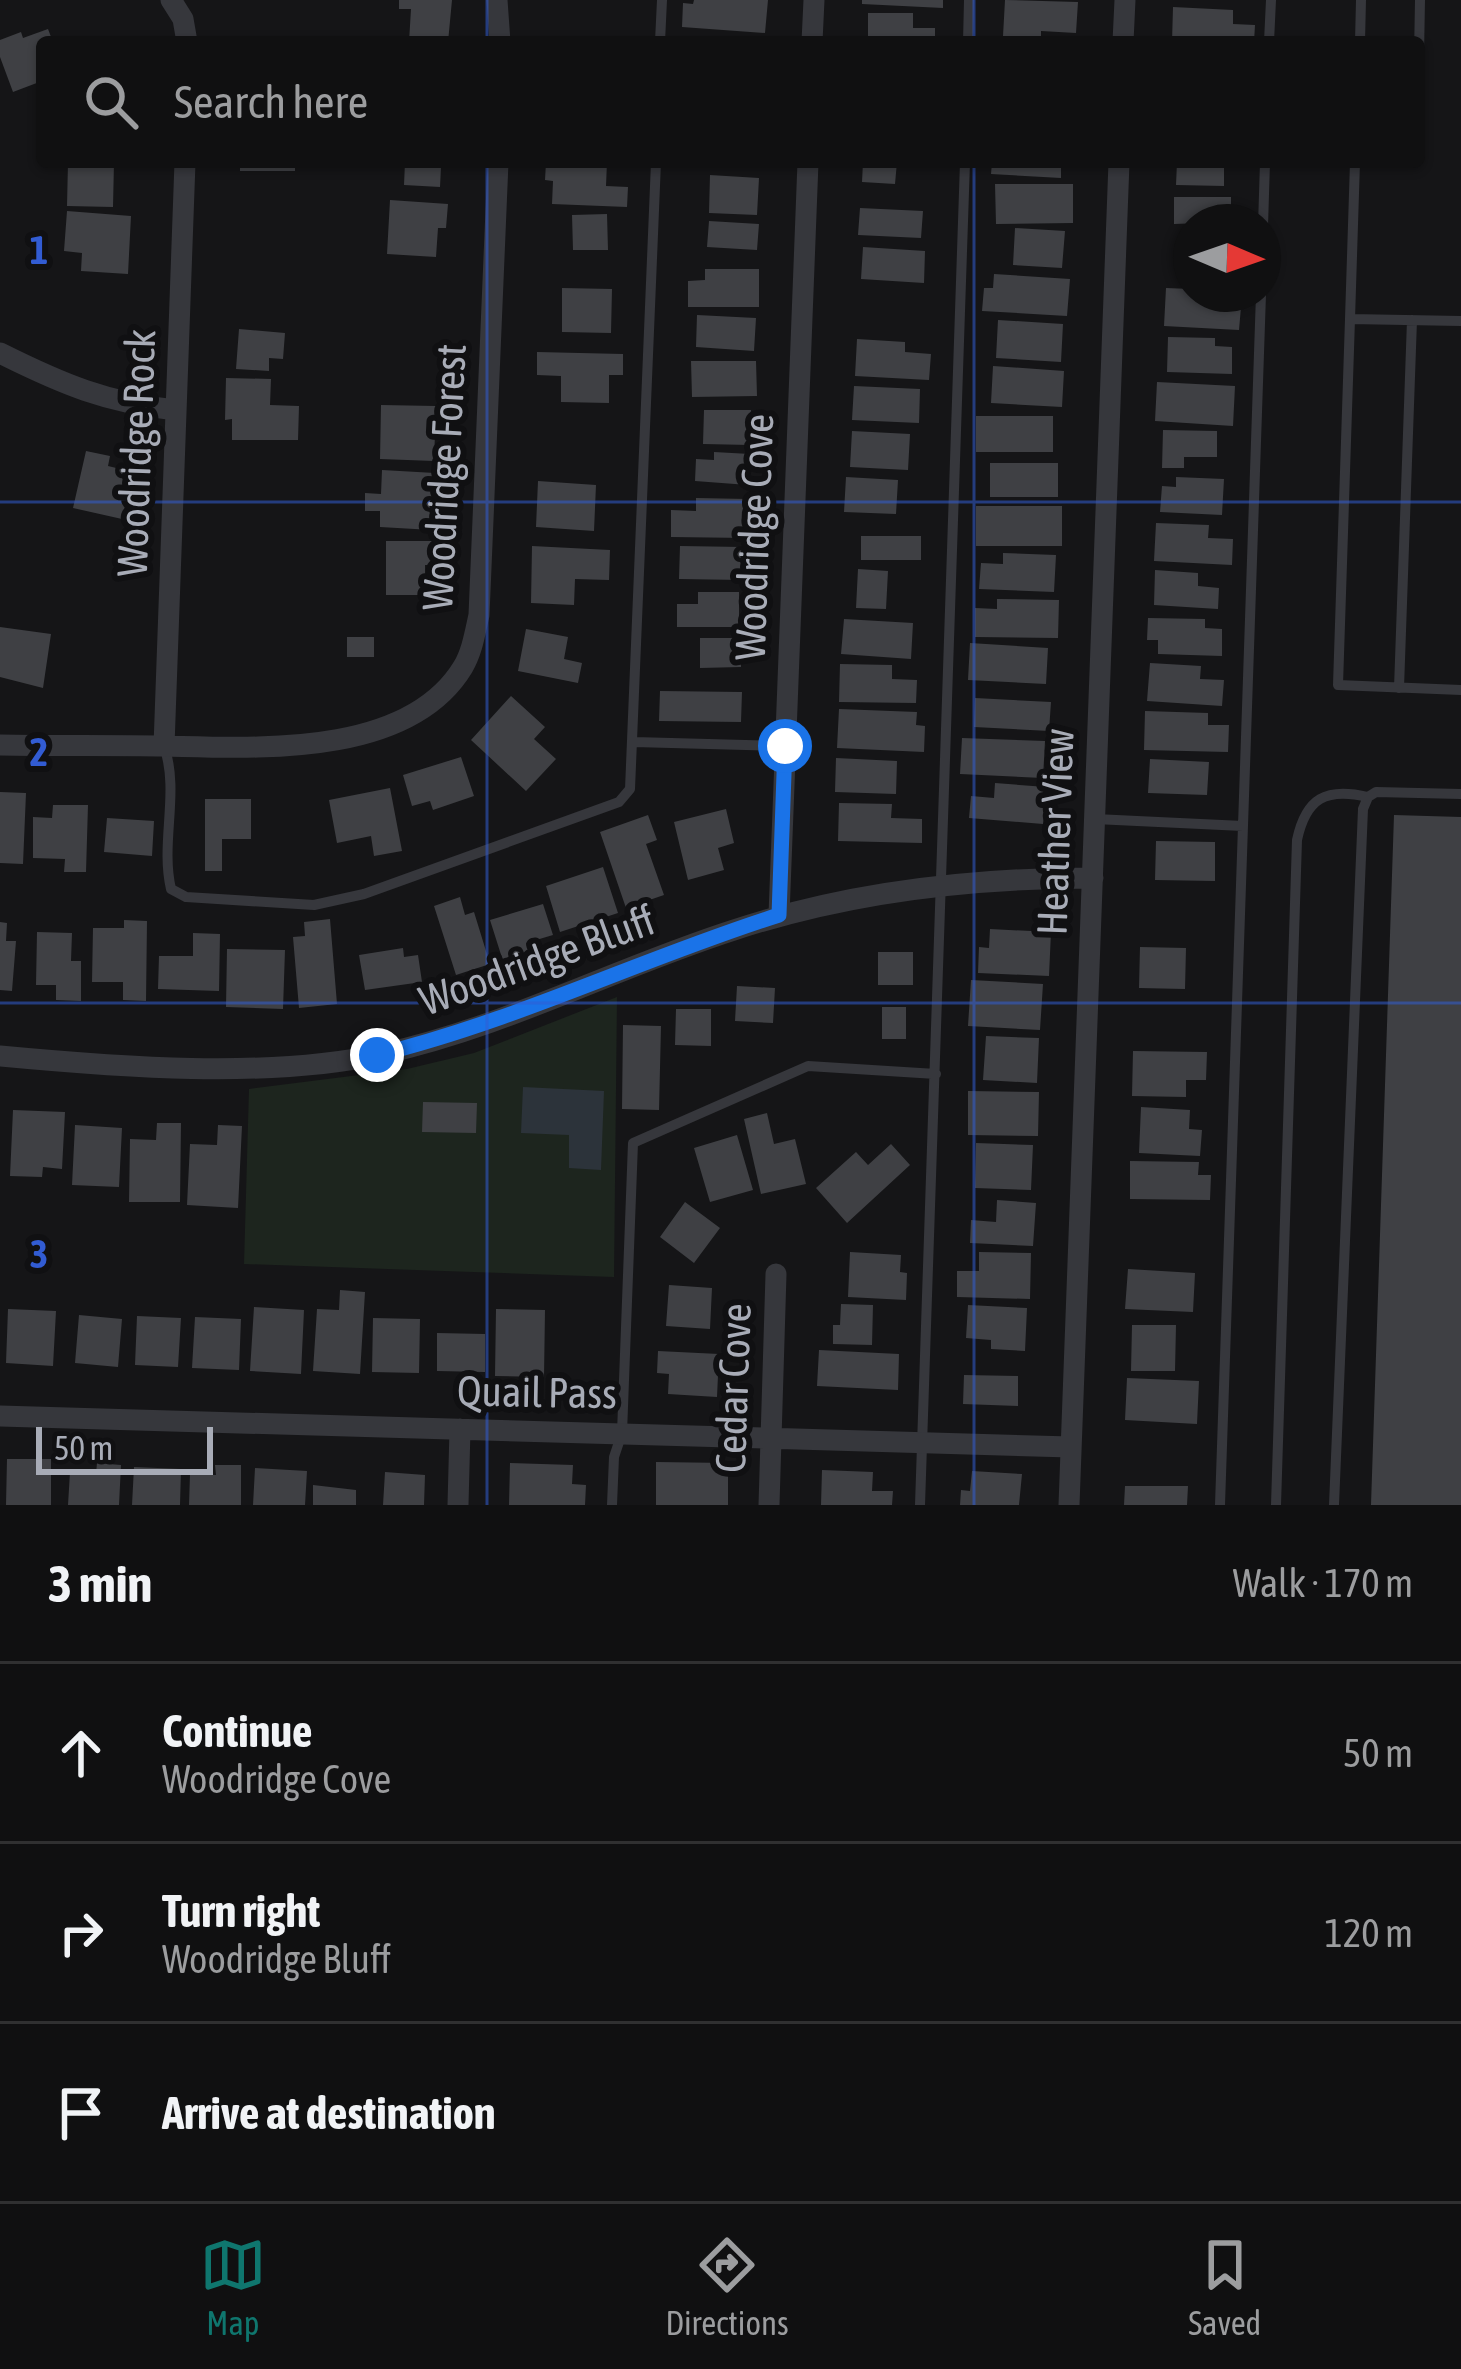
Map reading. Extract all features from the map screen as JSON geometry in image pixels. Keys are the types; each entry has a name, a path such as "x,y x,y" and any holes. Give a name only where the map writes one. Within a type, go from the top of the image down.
{"street":[{"path":"171,0 184,19 186,36"},
{"path":"497,0 500,36"},
{"path":"812,36 814,0"},
{"path":"1123,36 1125,0"},
{"name":"Woodridge Rock","path":"164,746 185,168"},
{"name":"Woodridge Forest","path":"0,746 276,748 358,734 399,721 435,699 462,668 479,615 498,168"},
{"name":"Woodridge Cove","path":"779,915 808,168"},
{"name":"Heather View","path":"1070,1505 1119,168"},
{"path":"0,353 101,398 176,410"},
{"name":"Woodridge Bluff","path":"0,1056 226,1066 377,1055 470,1031 779,915 943,886 1093,878"},
{"name":"Cedar Cove","path":"769,1505 776,1274"},
{"name":"Quail Pass","path":"0,1416 1071,1448"},
{"path":"458,1505 460,1429"}],"lane":[{"path":"660,36 662,0"},
{"path":"968,36 969,0"},
{"path":"1269,36 1271,0"},
{"path":"1360,36 1361,0"},
{"path":"1419,36 1420,0"},
{"path":"164,746 171,768 166,868 172,889 186,897 314,904 364,894 619,802 630,790 656,168"},
{"path":"920,1505 964,168"},
{"path":"1264,204 1265,168"},
{"path":"1355,168 1337,685 1461,690"},
{"path":"1220,1505 1260,312"},
{"path":"1350,319 1461,321"},
{"path":"1399,688 1412,320"},
{"path":"634,742 785,746"},
{"path":"1276,1505 1297,840 1302,814 1321,797 1345,792 1368,797"},
{"path":"1334,1505 1363,809 1376,792 1461,794"},
{"path":"1095,819 1243,826"},
{"path":"612,1505 614,1457 622,1433 633,1143 808,1066 936,1074"}],"shaded area":[{"path":"617,997 614,1277 244,1264 249,1089 407,1069 474,1053"},
{"path":"523,1087 604,1091 601,1170 569,1168 569,1135 521,1133"}],"building":[{"path":"399,0 452,0 449,36 409,36 411,9 399,9"},
{"path":"768,0 765,33 682,27 683,3"},
{"path":"862,0 943,0 943,8 862,4"},
{"path":"1005,0 1078,2 1076,33 1003,36"},
{"path":"1173,7 1233,10 1233,24 1255,25 1254,36 1172,36"},
{"path":"868,13 913,13 913,28 935,28 935,36 868,36"},
{"path":"48,29 51,36 36,36 36,83 13,92 0,57 0,40 21,32 23,38"},
{"path":"68,168 114,168 113,207 67,206"},
{"path":"240,168 295,168 295,171"},
{"path":"405,168 441,168 440,187 404,185"},
{"path":"546,168 607,168 606,186 628,187 627,207 552,204 553,181 545,180"},
{"path":"863,168 896,168 895,184 862,182"},
{"path":"992,168 1061,168 1061,178 991,174"},
{"path":"1177,168 1224,168 1224,186 1176,185"},
{"path":"710,175 759,178 757,215 709,213"},
{"path":"995,184 1073,184 1073,223 996,224"},
{"path":"1174,197 1231,197 1231,204 1174,204"},
{"path":"390,200 448,204 446,228 438,228 436,257 387,254"},
{"path":"860,208 923,211 921,238 858,235"},
{"path":"67,211 131,216 128,274 81,271 82,253 64,251"},
{"path":"607,214 608,250 573,250 572,215"},
{"path":"709,221 759,224 757,250 707,247"},
{"path":"1015,228 1065,231 1062,268 1013,265"},
{"path":"863,247 925,251 924,283 861,279"},
{"path":"705,269 759,269 759,307 688,307 688,281 705,280"},
{"path":"994,274 1070,279 1067,316 982,311 984,288 993,288"},
{"path":"562,288 612,289 611,333 562,332"},
{"path":"1166,288 1173,288 1173,312 1241,312 1239,330 1164,326"},
{"path":"697,315 756,318 754,351 696,347"},
{"path":"998,320 1063,324 1061,362 996,358"},
{"path":"239,329 285,333 283,359 269,358 269,371 236,369"},
{"path":"1168,337 1215,338 1215,346 1232,347 1232,374 1167,372"},
{"path":"857,339 905,342 905,352 931,354 929,380 855,376"},
{"path":"537,352 623,354 623,375 609,375 609,403 561,402 561,376 537,375"},
{"path":"691,361 756,361 757,396 692,397"},
{"path":"993,366 1064,371 1062,407 991,403"},
{"path":"226,378 271,379 270,405 299,406 298,440 232,440 232,419 225,420"},
{"path":"1157,382 1235,386 1233,426 1155,421"},
{"path":"854,386 920,389 919,423 852,420"},
{"path":"381,405 436,406 434,461 380,459"},
{"path":"704,410 751,410 750,445 703,444"},
{"path":"976,416 1053,416 1053,452 976,452"},
{"path":"1163,430 1217,431 1217,457 1184,457 1184,468 1162,468"},
{"path":"852,431 910,434 908,470 850,467"},
{"path":"86,451 110,456 108,466 133,472 122,519 73,508"},
{"path":"714,452 750,454 748,485 695,481 696,459 714,460"},
{"path":"990,463 1058,463 1058,497 990,497"},
{"path":"382,470 435,473 432,530 380,527 380,511 365,511 365,493 381,494"},
{"path":"846,477 898,480 896,514 844,512"},
{"path":"1176,477 1224,479 1222,515 1160,512 1162,486 1176,487"},
{"path":"538,481 596,485 594,531 536,527"},
{"path":"696,498 748,499 747,538 671,537 671,510 696,511"},
{"path":"976,506 1062,506 1062,546 976,546"},
{"path":"1156,523 1209,525 1208,538 1233,539 1232,565 1154,561"},
{"path":"861,536 921,536 921,560 861,560"},
{"path":"386,541 437,541 436,565 425,565 425,595 386,595"},
{"path":"532,546 610,550 609,580 575,579 574,605 531,603"},
{"path":"680,546 743,547 742,580 679,579"},
{"path":"1003,553 1056,555 1054,592 979,589 981,563 1003,564"},
{"path":"858,569 888,571 886,609 856,608"},
{"path":"1155,570 1198,573 1198,586 1219,588 1218,609 1154,605"},
{"path":"698,592 739,592 739,627 677,627 677,604 698,604"},
{"path":"997,599 1059,600 1058,638 975,637 975,608 997,609"},
{"path":"1148,618 1205,619 1205,628 1222,629 1222,656 1158,654 1158,640 1147,640"},
{"path":"844,619 913,623 911,659 841,654"},
{"path":"0,627 51,634 43,688 0,677"},
{"path":"526,629 568,637 564,659 582,663 578,683 518,671"},
{"path":"347,637 374,637 374,657 347,657"},
{"path":"700,638 740,638 741,667 700,668"},
{"path":"970,643 1048,648 1046,684 968,680"},
{"path":"1150,663 1201,666 1200,679 1224,680 1222,706 1147,701"},
{"path":"840,664 892,665 892,679 917,680 916,703 839,702"},
{"path":"660,691 742,692 741,722 659,721"},
{"path":"511,696 545,727 534,739 556,759 526,791 471,740"},
{"path":"975,698 1051,702 1049,731 974,727"},
{"path":"839,709 917,712 916,725 925,726 924,752 837,748"},
{"path":"1145,711 1208,713 1208,725 1229,725 1228,752 1144,750"},
{"path":"962,738 1045,741 1043,778 960,774"},
{"path":"461,757 474,796 433,810 430,801 412,806 403,775"},
{"path":"836,758 897,761 896,794 835,792"},
{"path":"1150,759 1209,762 1207,795 1148,793"},
{"path":"995,783 1046,787 1043,824 969,818 971,796 994,798"},
{"path":"390,788 402,851 374,856 371,836 337,843 329,800"},
{"path":"0,792 26,793 23,864 0,863"},
{"path":"205,799 251,799 251,839 222,839 222,871 205,871"},
{"path":"839,803 892,804 891,818 922,819 922,843 838,841"},
{"path":"53,805 88,805 86,872 64,872 65,859 33,858 33,817 52,818"},
{"path":"726,809 734,843 718,848 724,870 688,880 674,822"},
{"path":"648,815 657,840 646,844 664,895 626,908 600,832"},
{"path":"1394,815 1461,817 1461,1505 1371,1505"},
{"path":"107,818 154,821 152,856 104,852"},
{"path":"1156,841 1215,842 1215,881 1155,880"},
{"path":"603,867 618,913 560,932 546,886"},
{"path":"460,897 465,915 474,912 490,964 456,975 434,906"},
{"path":"543,904 553,935 526,943 529,952 503,961 490,920"},
{"path":"330,919 337,1004 299,1008 293,937 305,936 304,922"},
{"path":"124,920 147,921 146,1001 123,1000 123,982 92,982 93,928 124,928"},
{"path":"0,922 7,923 6,941 16,941 12,991 0,990"},
{"path":"990,929 1051,932 1049,976 978,973 979,947 989,948"},
{"path":"37,932 72,933 71,961 81,961 81,1001 56,1000 56,985 36,985"},
{"path":"193,933 220,934 219,991 158,989 159,956 193,956"},
{"path":"1140,947 1186,948 1185,989 1139,988"},
{"path":"403,948 404,957 418,955 422,982 365,990 359,955"},
{"path":"227,949 285,950 283,1009 226,1007"},
{"path":"878,952 913,952 913,985 878,985"},
{"path":"971,980 1043,984 1040,1030 968,1026"},
{"path":"737,986 775,988 773,1023 735,1021"},
{"path":"882,1007 906,1007 906,1039 882,1039"},
{"path":"676,1009 711,1009 711,1046 675,1045"},
{"path":"623,1025 661,1026 659,1110 622,1109"},
{"path":"986,1036 1039,1038 1037,1083 983,1080"},
{"path":"1133,1051 1207,1052 1206,1080 1186,1080 1186,1097 1132,1096"},
{"path":"968,1091 1039,1092 1038,1136 968,1135"},
{"path":"423,1102 477,1103 476,1133 422,1132"},
{"path":"1141,1107 1190,1110 1189,1129 1202,1130 1200,1156 1139,1153"},
{"path":"13,1110 65,1112 62,1169 43,1167 42,1177 10,1176"},
{"path":"767,1113 774,1144 795,1139 806,1184 761,1194 744,1119"},
{"path":"157,1123 181,1123 180,1202 129,1202 130,1139 156,1140"},
{"path":"75,1125 122,1128 119,1187 72,1185"},
{"path":"218,1125 242,1126 238,1208 187,1205 190,1144 217,1145"},
{"path":"737,1135 753,1190 710,1202 694,1148"},
{"path":"976,1143 1033,1145 1031,1190 975,1188"},
{"path":"891,1144 910,1165 847,1223 816,1188 856,1152 868,1165"},
{"path":"1130,1161 1199,1162 1198,1175 1211,1175 1210,1200 1130,1199"},
{"path":"997,1200 1036,1203 1033,1246 970,1243 971,1220 996,1222"},
{"path":"685,1202 720,1228 694,1263 660,1237"},
{"path":"850,1252 901,1255 900,1272 907,1273 906,1300 848,1297"},
{"path":"979,1252 1031,1253 1030,1299 957,1297 957,1271 979,1271"},
{"path":"1128,1269 1195,1273 1193,1312 1125,1309"},
{"path":"669,1285 712,1288 710,1329 666,1326"},
{"path":"340,1290 365,1292 360,1374 313,1371 317,1309 339,1310"},
{"path":"841,1304 873,1305 872,1345 833,1344 833,1325 840,1325"},
{"path":"968,1305 1027,1308 1025,1351 991,1349 991,1340 966,1338"},
{"path":"254,1307 304,1310 301,1374 250,1371"},
{"path":"8,1309 56,1311 53,1366 6,1363"},
{"path":"496,1309 545,1310 544,1377 495,1376"},
{"path":"79,1315 122,1319 118,1367 75,1363"},
{"path":"137,1316 181,1318 178,1367 135,1365"},
{"path":"195,1317 241,1319 239,1370 192,1368"},
{"path":"373,1318 420,1319 419,1373 372,1372"},
{"path":"1132,1325 1176,1325 1175,1371 1131,1371"},
{"path":"437,1333 485,1334 485,1372 437,1371"},
{"path":"819,1350 899,1354 898,1390 817,1386"},
{"path":"658,1351 719,1354 717,1397 668,1394 669,1374 657,1373"},
{"path":"964,1375 1018,1376 1018,1406 963,1404"},
{"path":"1127,1378 1199,1381 1197,1424 1125,1420"},
{"path":"7,1459 51,1459 51,1505 6,1505"},
{"path":"656,1462 728,1463 728,1505 656,1505"},
{"path":"97,1463 121,1465 119,1505 68,1505 70,1472 96,1474"},
{"path":"510,1463 573,1465 572,1484 586,1485 585,1505 509,1505"},
{"path":"215,1465 241,1465 241,1505 189,1505 190,1474 216,1475"},
{"path":"134,1467 181,1469 180,1505 132,1505"},
{"path":"255,1468 307,1471 305,1505 253,1505"},
{"path":"822,1470 873,1472 872,1491 893,1491 892,1505 821,1505"},
{"path":"972,1471 1022,1474 1019,1505 960,1505 961,1490 970,1491"},
{"path":"385,1472 425,1475 424,1505 383,1505"},
{"path":"313,1485 356,1490 356,1505 313,1505"},
{"path":"1125,1486 1188,1486 1187,1505 1124,1505"}],"route":[{"path":"377,1055 509,1017 779,915 785,746"}]}
